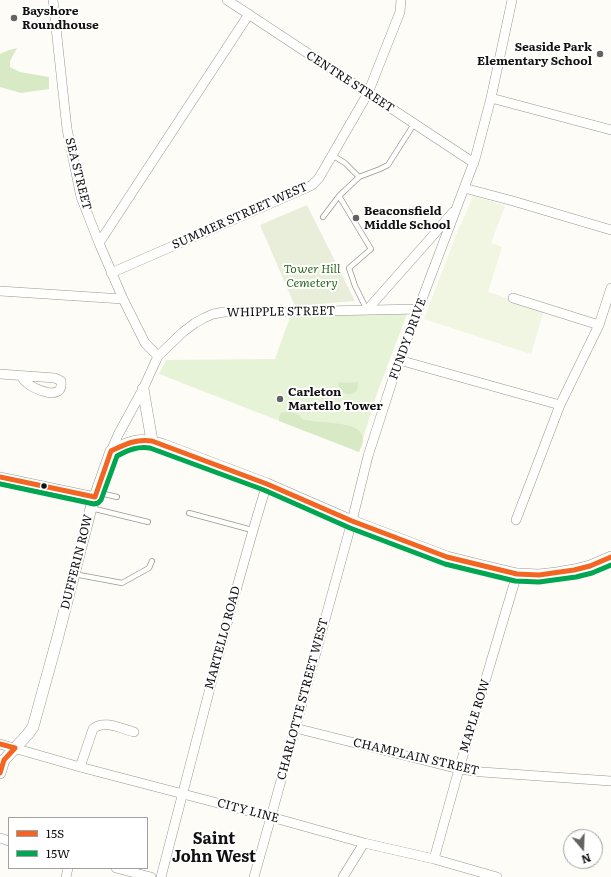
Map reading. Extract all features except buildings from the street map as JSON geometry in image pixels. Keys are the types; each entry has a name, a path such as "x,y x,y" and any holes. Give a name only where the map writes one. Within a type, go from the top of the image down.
{"street":[{"name":"SEA STREET","path":"54,0 67,129 81,197 123,299 145,343 158,356"},
{"name":"CENTRE STREET","path":"227,0 474,163"},
{"name":"SUMMER STREET WEST","path":"111,273 309,186 317,180 368,93 400,12 401,0"},
{"name":"FUNDY DRIVE","path":"352,521 368,456 399,360 474,163 491,98 512,0"},
{"path":"99,243 248,14"},
{"path":"491,98 611,130"},
{"path":"464,188 611,230"},
{"name":"FUNDY DRIVE","path":"366,310 458,207"},
{"path":"516,520 560,405 599,325 611,288"},
{"path":"0,291 123,299"},
{"path":"513,298 599,325"},
{"name":"WHIPPLE STREET","path":"158,356 195,323 213,314 224,312 419,309"},
{"name":"DUFFERIN ROW","path":"0,773 4,760 33,727 91,508 118,435 143,389 158,356"},
{"path":"399,360 560,405"},
{"path":"0,374 21,376"},
{"path":"143,389 152,441"},
{"path":"111,452 125,444 135,441 152,441 267,484 352,521 447,557 517,574 539,575 574,570 590,566 611,557"},
{"path":"0,477 96,495"},
{"name":"MARTELLO ROAD","path":"162,877 182,793 252,530 267,484"},
{"name":"CHARLOTTE STREET WEST","path":"254,877 352,521"},
{"name":"MAPLE ROW","path":"434,859 517,574"},
{"path":"80,767 93,728 96,725 107,724 134,732"},
{"name":"CHAMPLAIN STREET","path":"295,728 459,769 611,781"},
{"name":"CITY LINE","path":"0,744 80,767 182,793 364,843 434,859 497,877"},
{"path":"343,877 364,843"},
{"path":"120,869 151,877"}],"lane":[{"path":"323,217 339,196 359,177 388,165 414,124"},
{"path":"332,155 345,163 359,177"},
{"path":"339,196 371,249 349,268 366,310"},
{"path":"96,495 117,497"},
{"path":"91,508 148,522"},
{"path":"189,513 252,530"},
{"path":"74,574 122,583 149,568 152,561"}],"green space":[{"path":"17,48 10,61 10,67 20,72 49,77 49,89 21,93 0,87 0,54"},
{"path":"473,196 505,206 491,243 502,247 488,292 544,310 531,354 424,319 460,225"},
{"name":"Tower Hill Cemetery","path":"307,205 355,301 295,306 260,225"},
{"path":"400,312 407,314 376,396 359,452 159,374 166,360 275,359 290,317"},
{"path":"340,382 358,382 357,390 351,394 341,392 338,384"},
{"path":"290,411 299,415 305,420 354,427 362,434 363,442 359,452 279,421 281,413"}],"transit line":[{"name":"15S","path":"0,477 95,497 111,451 136,441 152,441 267,484 352,521 447,557 517,574 539,575 574,570 590,566 611,557"},
{"name":"15W","path":"0,484 94,504 101,500 117,456 133,449 150,448 264,490 350,528 445,564 515,581 539,582 576,577 592,573 611,565"},
{"name":"15S","path":"0,744 15,748 4,760 0,773"}],"place":[{"name":"Bayshore Roundhouse","path":"14,18"},
{"name":"Seaside Park Elementary School","path":"600,54"},
{"name":"Beaconsfield Middle School","path":"356,218"},
{"name":"Carleton Martello Tower","path":"280,399"}],"district":[{"name":"Saint John West","path":"214,848"}]}
